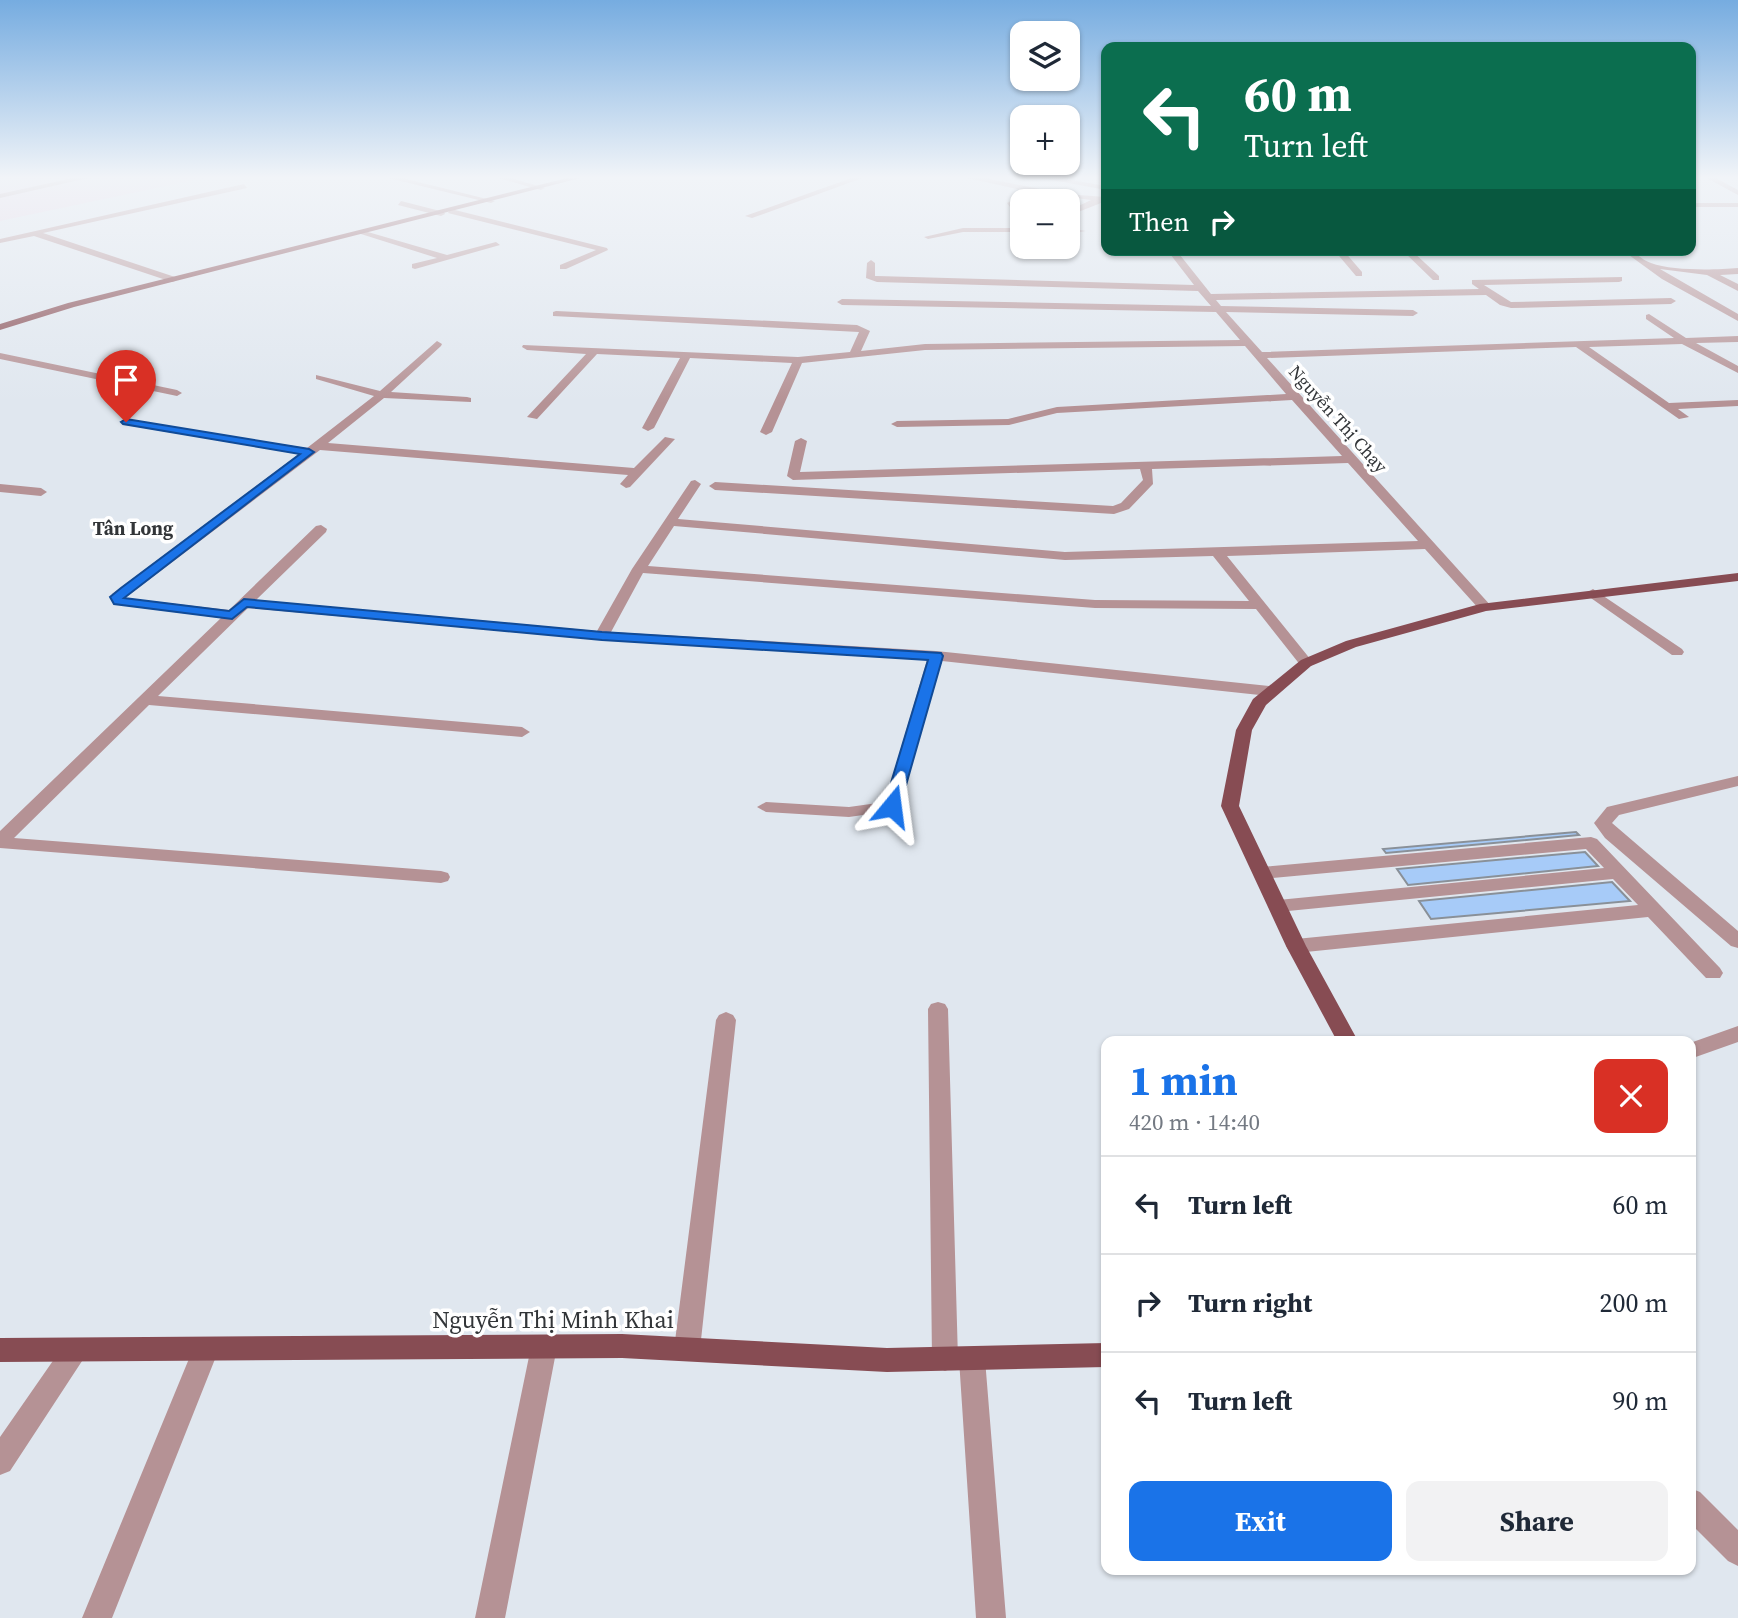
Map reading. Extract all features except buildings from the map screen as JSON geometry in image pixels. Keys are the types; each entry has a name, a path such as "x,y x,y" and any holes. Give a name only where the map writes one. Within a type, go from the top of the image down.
{"main road":[{"path":"0,327 172,279 284,252"},
{"path":"1344,1036 1296,946 1230,806 1244,730 1259,702 1306,663 1351,644 1485,607 1738,577"},
{"name":"Nguyễn Thị Minh Khai","path":"0,1350 622,1346 887,1360 1101,1355"}],"street":[{"path":"90,252 172,279"},
{"path":"426,252 447,258"},
{"path":"415,266 471,252"},
{"path":"563,267 600,252"},
{"name":"Nguyễn Thị Chạy","path":"1176,256 1247,343 1262,355 1295,397 1426,545 1485,607"},
{"path":"1343,256 1359,274"},
{"path":"1412,256 1436,278"},
{"path":"1635,256 1656,272 1738,318"},
{"path":"871,263 870,278 877,279 1203,292 1489,292"},
{"path":"1648,264 1666,269 1709,273 1738,271"},
{"path":"1656,272 1475,282 1503,303 1511,305 1671,301"},
{"path":"1709,273 1738,288"},
{"path":"842,302 1413,313"},
{"path":"556,314 857,328 865,331 855,352"},
{"path":"1649,317 1686,342 1738,370"},
{"path":"1262,355 1738,339"},
{"path":"527,347 798,360 972,342 1247,343"},
{"path":"437,344 382,395 117,597 119,601 602,636 936,656 1269,691"},
{"path":"1579,345 1683,417"},
{"path":"533,417 594,351"},
{"path":"648,428 687,355"},
{"path":"0,356 177,393"},
{"path":"766,432 798,360"},
{"path":"320,377 382,395 467,400"},
{"path":"897,424 1009,422 1057,410 1295,397"},
{"path":"1667,405 1738,403"},
{"path":"126,422 313,449 637,472"},
{"path":"626,484 669,439"},
{"path":"787,489 793,476 801,441"},
{"path":"793,476 1350,459"},
{"path":"715,486 1114,510 1125,506 1149,481 1145,466"},
{"path":"602,636 639,569 695,484"},
{"path":"0,488 41,492"},
{"path":"669,522 1065,556 1426,545"},
{"path":"0,841 321,529"},
{"path":"1217,552 1306,663"},
{"path":"639,569 1095,604 1260,605"},
{"path":"1593,593 1677,652"},
{"path":"766,807 849,813 892,806 936,656"},
{"path":"144,700 522,732"},
{"path":"1736,937 1630,851 1603,823 1613,811 1738,781"},
{"path":"0,841 441,877"},
{"path":"1262,873 1591,843 1713,973"},
{"path":"1278,906 1618,873"},
{"path":"1296,946 1653,910"},
{"path":"938,1009 958,1359 991,1618"},
{"path":"687,1349 726,1020"},
{"path":"1696,1049 1738,1034"},
{"path":"490,1618 544,1347"},
{"path":"97,1618 205,1349"},
{"path":"0,1461 75,1350"},
{"path":"1696,1508 1738,1551"}],"district":[{"name":"Tân Long","path":"133,528"}],"route":[{"path":"126,422 309,452 125,590 117,597 119,601 232,615 244,603 602,636 936,656 892,806"}]}
